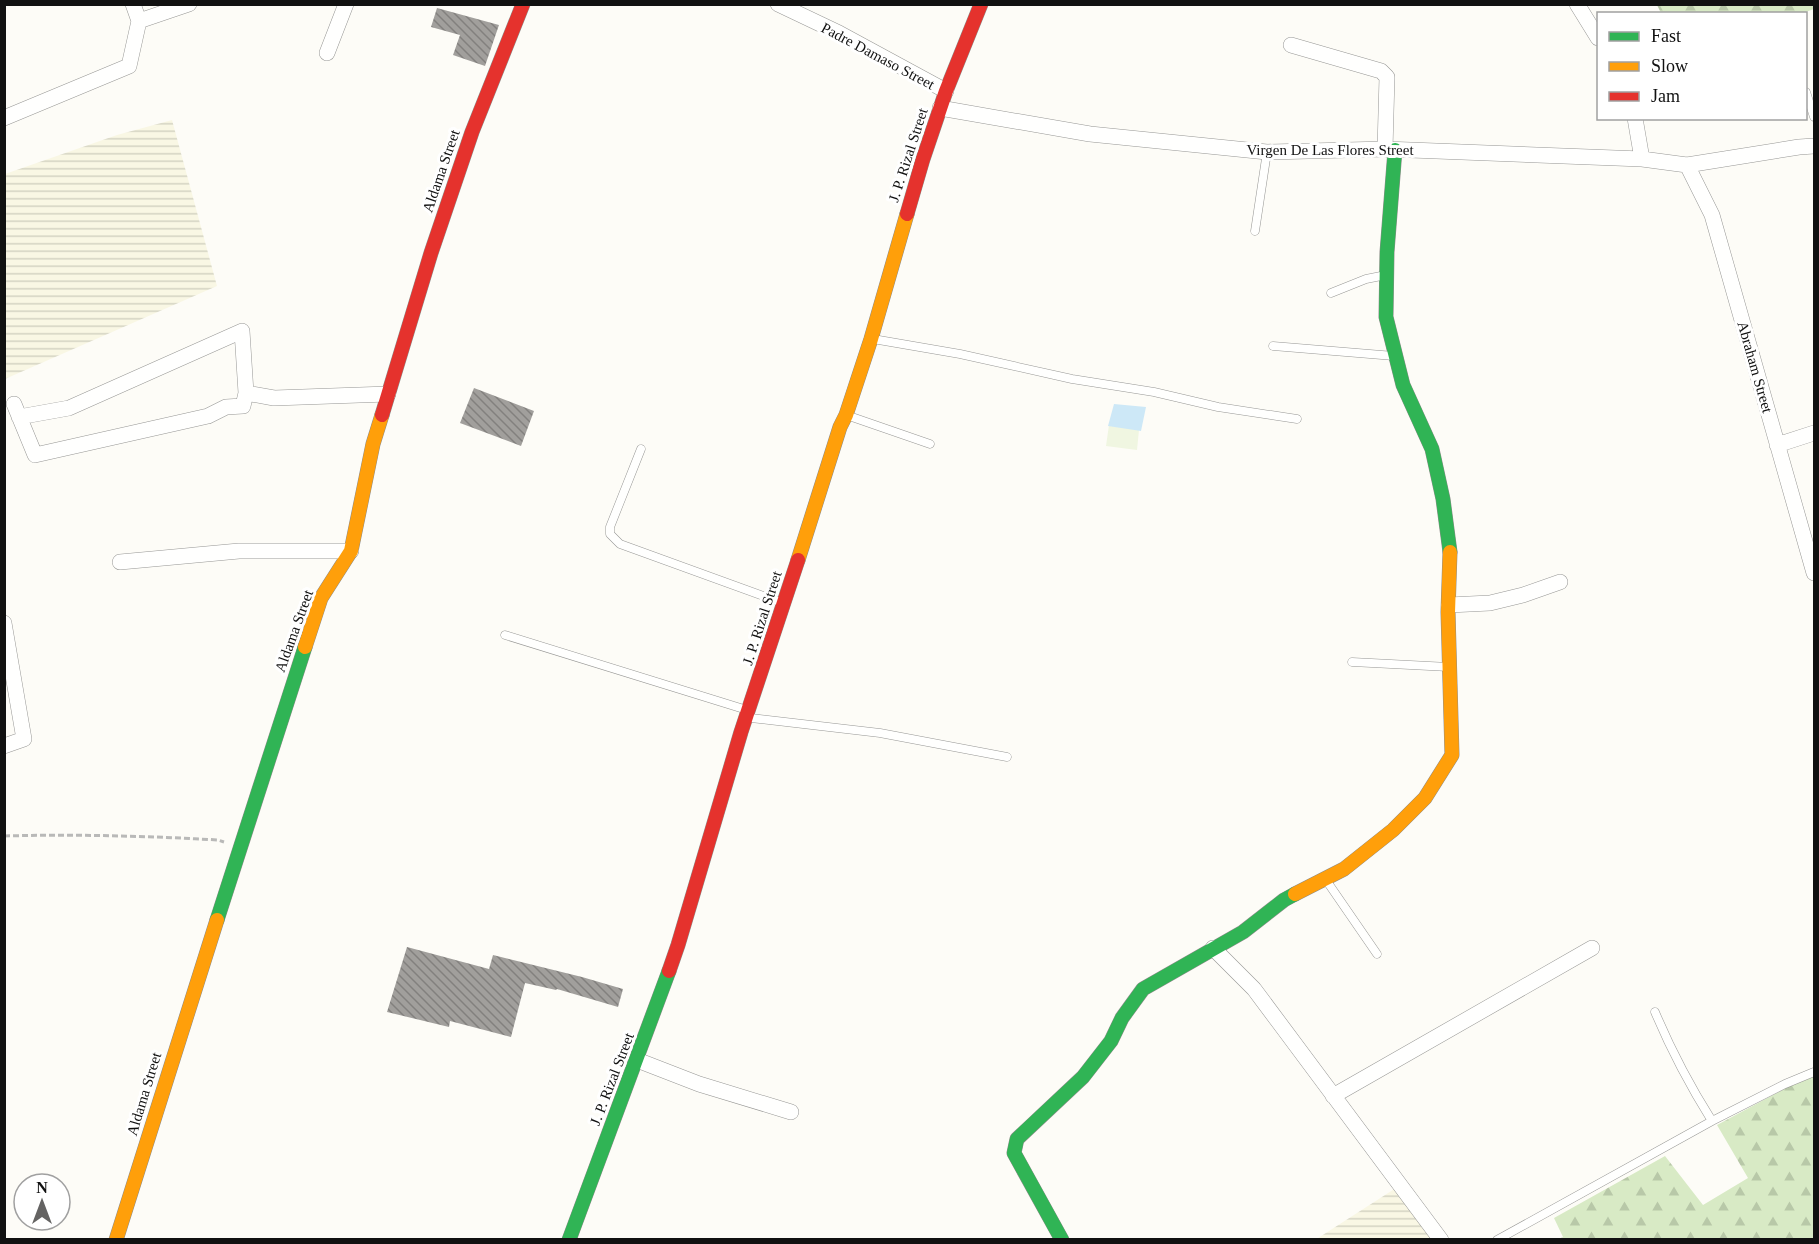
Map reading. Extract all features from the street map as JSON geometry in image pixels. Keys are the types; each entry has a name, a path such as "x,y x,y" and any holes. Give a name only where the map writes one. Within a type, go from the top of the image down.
{"street":[{"path":"4,118 129,66 139,21 133,4"},
{"path":"139,21 189,4"},
{"path":"327,53 346,4"},
{"name":"Aldama Street","path":"116,1239 172,1057 321,598 351,551 373,444 431,253 472,132 523,4"},
{"name":"Padre Damaso Street","path":"778,4 839,33 946,91"},
{"name":"J. P. Rizal Street","path":"569,1239 678,945 747,714 840,427 871,339 914,188 946,91 981,4"},
{"path":"1577,4 1597,35"},
{"path":"1062,1239 1014,1153 1017,1139 1083,1077 1111,1041 1122,1018 1143,989 1243,932 1284,900 1344,869 1393,830 1425,798 1452,755 1450,544 1432,449 1402,385 1386,317 1390,149 1387,77 1381,71 1291,45"},
{"name":"Virgen De Las Flores Street","path":"940,108 1090,134 1267,152 1390,149 1642,159 1687,165 1815,146"},
{"path":"1635,120 1642,159"},
{"name":"Abraham Street","path":"1687,165 1712,215 1815,573"},
{"path":"242,331 246,393 243,406 226,406 208,416 35,455 16,410 69,408 242,331"},
{"path":"246,393 274,398 388,394"},
{"path":"1778,445 1815,433"},
{"path":"120,562 239,551 351,551"},
{"path":"1449,605 1490,603 1523,595 1560,582"},
{"path":"4,622 24,739 4,746"},
{"path":"1213,948 1254,989 1440,1239"},
{"path":"1333,1096 1592,948"},
{"path":"637,1060 699,1084 791,1112"}],"lane":[{"path":"1807,96 1815,117"},
{"path":"1255,231 1267,152"},
{"path":"1331,293 1366,279 1387,274"},
{"path":"871,339 960,354 1072,380 1154,392 1218,406 1297,419"},
{"path":"1274,346 1396,356"},
{"path":"846,415 930,444"},
{"path":"641,449 610,527 610,534 620,544 784,604"},
{"path":"505,635 747,714 880,733 1007,757"},
{"path":"1352,662 1450,667"},
{"path":"1325,879 1377,954"},
{"path":"1655,1012 1691,1087 1712,1121"},
{"path":"1497,1239 1712,1121 1785,1084 1815,1072"}],"path":[{"path":"4,836 171,837 218,840 239,848"}],"shaded area":[{"path":"172,120 217,286 5,379 5,174 117,135"},
{"path":"1399,1186 1433,1240 1315,1240"}],"green space":[{"path":"1814,4 1814,9 1806,12 1660,12 1657,5"},
{"path":"1109,425 1139,430 1137,450 1106,446"},
{"path":"1814,1073 1814,1239 1559,1239 1563,1237 1554,1218 1665,1156 1703,1205 1748,1178 1717,1125"}],"water":[{"path":"1114,404 1146,407 1141,431 1108,426"}],"building":[{"path":"437,8 499,25 485,66 453,55 460,35 431,27"},
{"path":"474,388 534,411 521,446 460,423"},
{"path":"407,947 489,969 493,955 623,989 618,1007 557,989 525,983 511,1037 450,1021 449,1027 387,1012"}],"traffic: fast":[{"path":"1395,150 1387,252 1386,317 1403,385 1432,449 1443,499 1450,552"},
{"path":"217,920 305,647"},
{"path":"1062,1240 1014,1153 1017,1139 1083,1077 1111,1041 1122,1018 1143,989 1243,932 1295,894"},
{"path":"569,1240 669,971"}],"traffic: slow":[{"path":"798,560 840,427 871,339 907,214"},
{"path":"305,647 321,598 351,551 373,444 382,415"},
{"path":"1295,894 1344,869 1393,830 1425,798 1452,755 1448,612 1450,552"},
{"path":"116,1240 217,920"}],"traffic: jam":[{"path":"382,415 431,253 472,132 523,4"},
{"path":"907,214 946,91 981,4"},
{"path":"669,971 741,732 798,560"}]}
